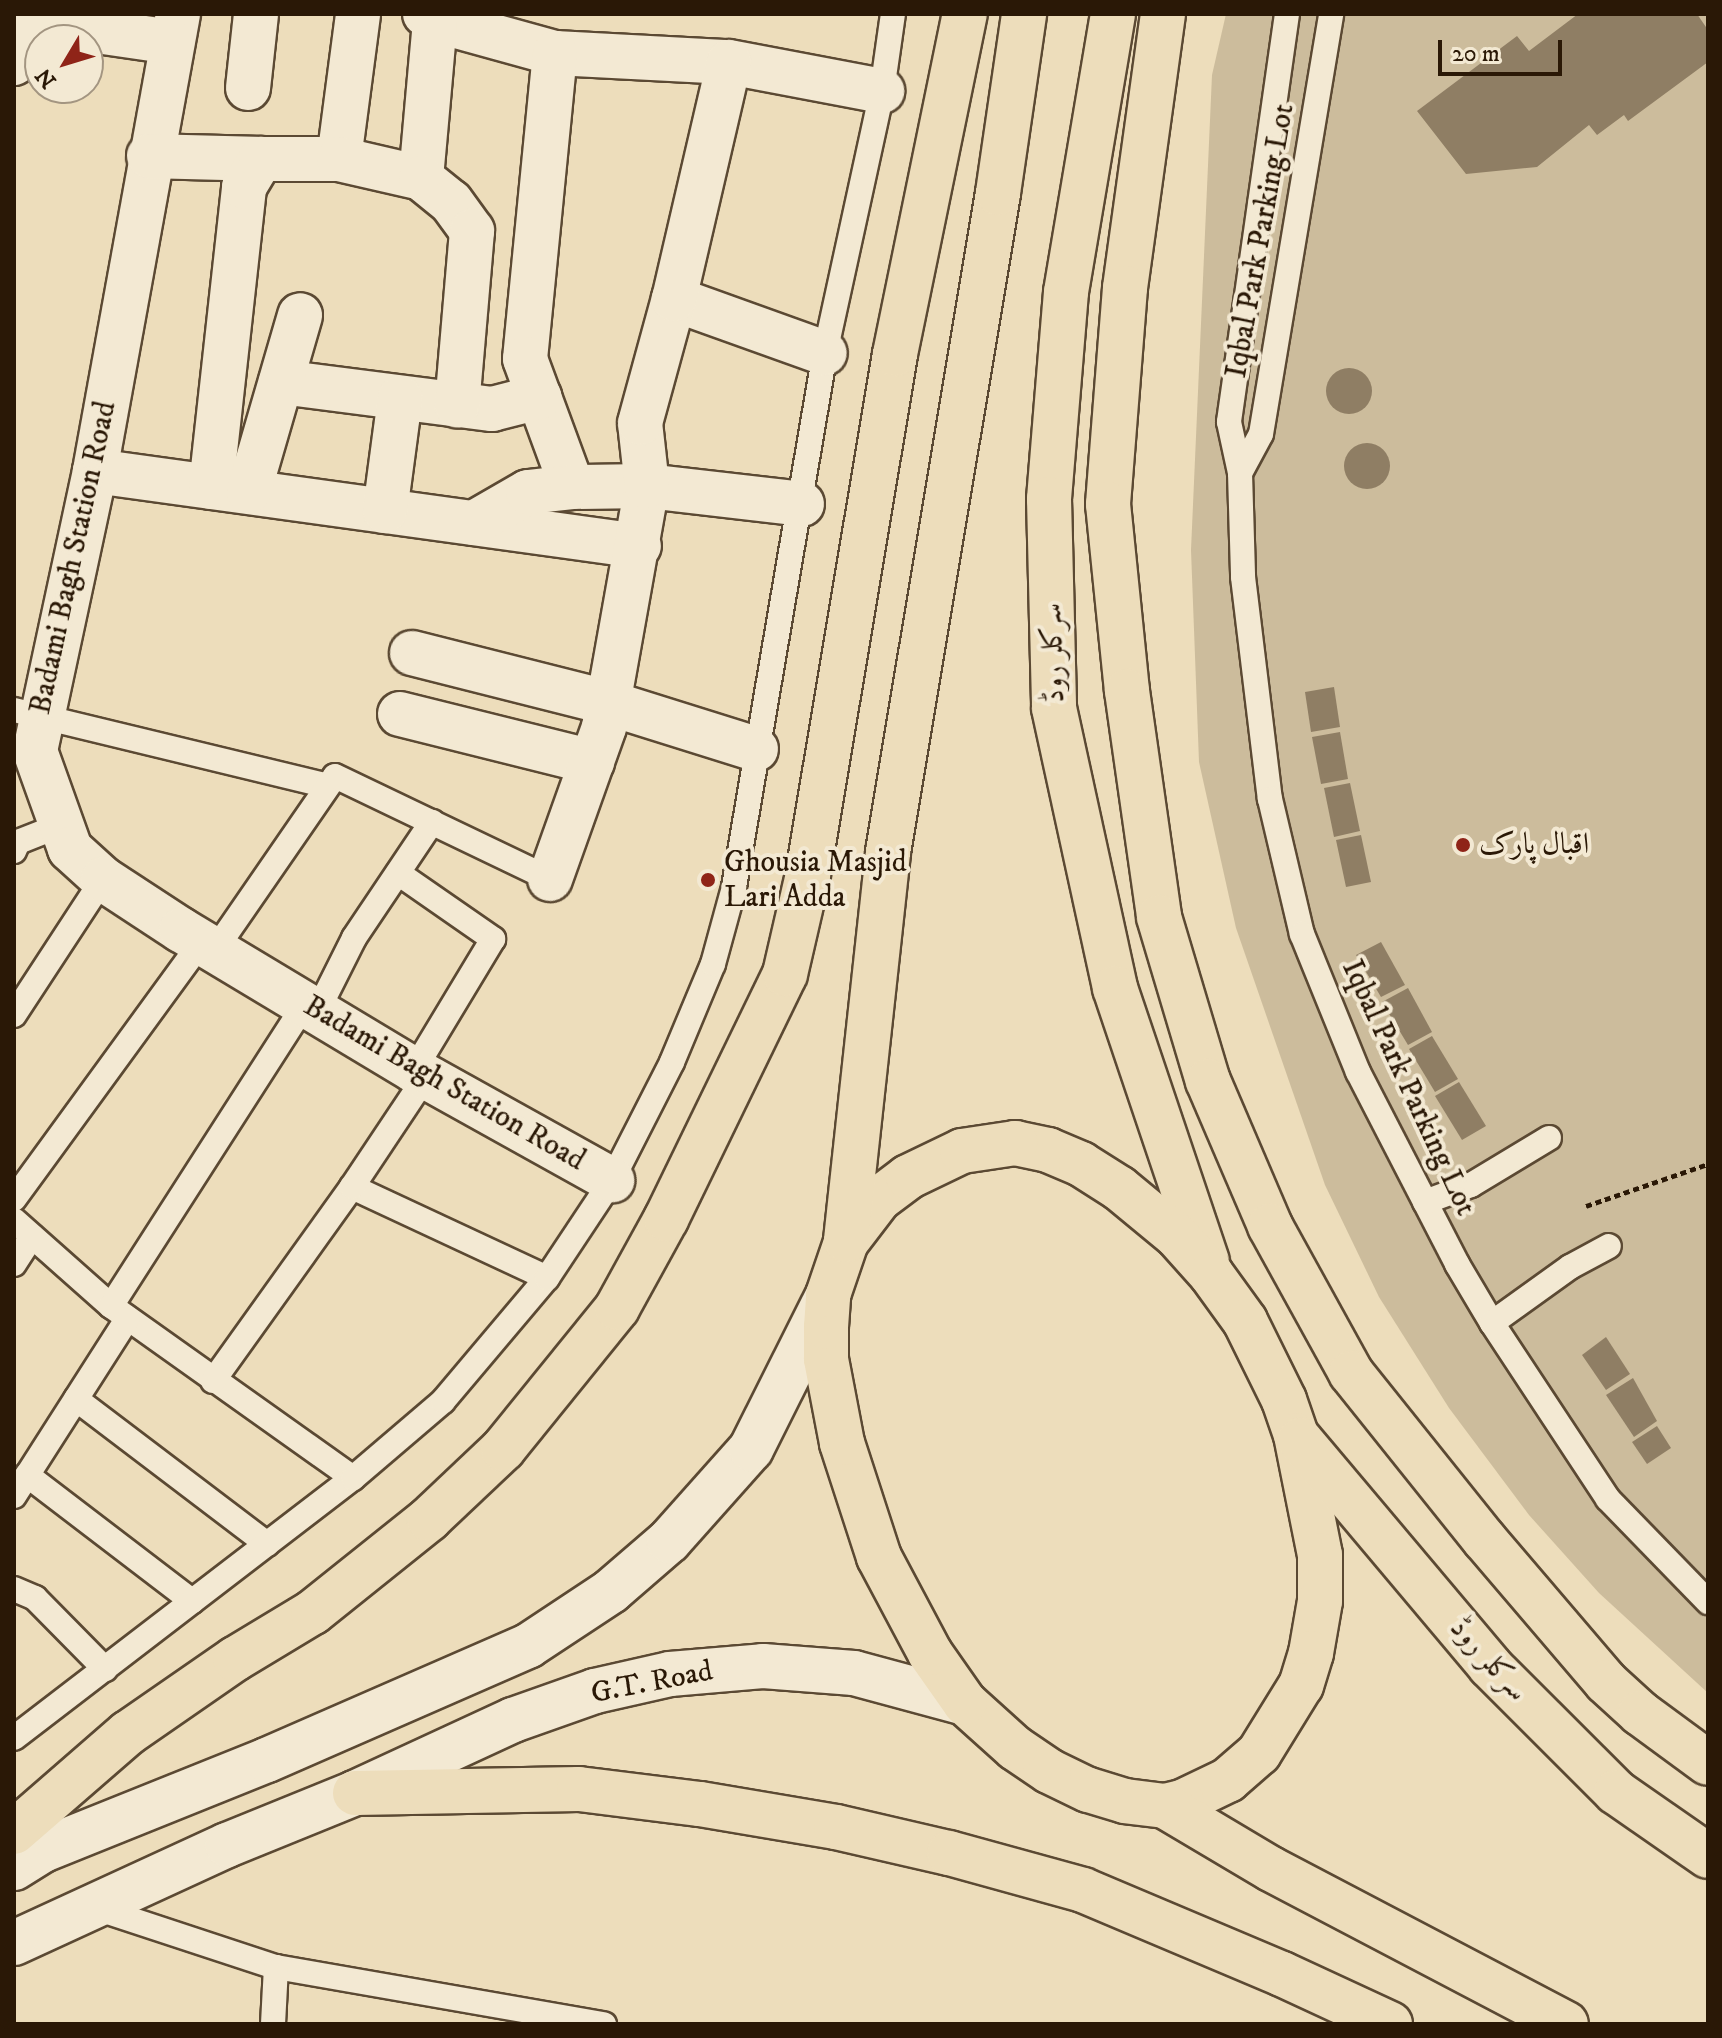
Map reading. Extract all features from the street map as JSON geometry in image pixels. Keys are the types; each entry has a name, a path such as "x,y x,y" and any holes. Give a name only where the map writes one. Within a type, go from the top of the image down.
{"main road":[{"path":"14,1832 128,1733 235,1659 313,1612 429,1519 503,1449 617,1308 666,1219 785,974 808,874 895,354 965,14"},
{"path":"1024,14 998,193 888,852 846,1242 828,1295 826,1359 842,1443 879,1557 900,1599 965,1703 1015,1748 1049,1771 1100,1794 1165,1806 1284,1876 1566,2024"},
{"name":"سرکلر روڈ","path":"1113,14 1066,292 1049,499 1054,708 1115,988 1211,1274"},
{"path":"1163,14 1125,288 1108,504 1127,691 1159,917 1208,1081 1270,1226 1351,1373 1484,1539 1606,1682 1640,1713 1708,1763"},
{"path":"846,1242 879,1199 908,1177 962,1151 1015,1143 1048,1150 1081,1164 1119,1188 1177,1236 1211,1274 1245,1321 1284,1400 1296,1435 1320,1555 1320,1601 1301,1685 1259,1753 1228,1780 1203,1794 1165,1806"},
{"name":"سرکلر روڈ","path":"1296,1435 1490,1666 1616,1792 1708,1856"},
{"path":"355,1793 579,1789 700,1804 836,1827 1083,1890 1282,1974 1390,2024"}],"street":[{"path":"248,88 256,14"},
{"path":"339,159 358,14"},
{"path":"421,178 430,17 555,53 729,62 882,91"},
{"path":"14,63 17,20 175,28"},
{"name":"Badami Bagh Station Road","path":"175,28 149,156 95,471 22,714 70,849 103,879 208,946 420,1073 612,1180"},
{"path":"555,53 525,359 572,487"},
{"path":"550,879 592,762 609,703 639,546 647,486 640,423 674,299 729,62"},
{"path":"149,156 339,159 421,178 451,202 472,231 457,405"},
{"path":"230,489 244,187 261,159"},
{"path":"674,299 825,353"},
{"path":"230,489 281,382 300,315"},
{"path":"281,382 492,409 539,397"},
{"path":"385,511 400,398"},
{"path":"95,471 639,546"},
{"path":"474,523 528,492 572,487 647,486 802,504"},
{"path":"412,653 609,703 756,749"},
{"path":"400,714 592,762"},
{"path":"14,1868 43,1850 267,1760 528,1646 611,1591 669,1541 751,1449 828,1295"},
{"name":"G.T. Road","path":"14,1943 227,1845 355,1793 513,1720 595,1691 670,1674 763,1666 854,1673 965,1703"}],"lane":[{"path":"14,1738 353,1478 443,1401 547,1278 612,1180 672,1062 713,964 734,887 756,749 802,504 825,353 882,91 893,14"},
{"name":"Iqbal Park Parking Lot","path":"1287,14 1229,422 1240,473 1243,577 1270,799 1302,934 1358,1072 1492,1323 1608,1499 1708,1602"},
{"name":"Iqbal Park Parking Lot","path":"1240,473 1261,434 1331,14"},
{"path":"22,714 327,786"},
{"path":"14,1199 335,776 550,879"},
{"path":"192,1601 21,1485 76,1399 120,1312 354,938 432,822"},
{"path":"14,851 18,842 61,825"},
{"path":"213,1381 352,1187 420,1073 493,939 398,873"},
{"path":"14,1015 103,879"},
{"path":"1425,1202 1471,1185 1549,1138"},
{"path":"352,1187 547,1278"},
{"path":"14,1264 23,1228 120,1312 353,1478"},
{"path":"1492,1323 1570,1267 1609,1246"},
{"path":"76,1399 267,1544"},
{"path":"14,1589 35,1598 105,1669"},
{"path":"92,1906 276,1967 604,2024"},
{"path":"273,2024 276,1967"}],"path":[{"path":"1586,1206 1708,1164"}],"shaded area":[{"name":"اقبال پارک","path":"1226,14 1708,14 1708,1693 1599,1593 1529,1515 1449,1408 1379,1297 1325,1185 1236,928 1199,762 1191,550 1212,75"}],"building":[{"path":"1578,14 1697,14 1708,30 1708,62 1628,121 1624,115 1597,135 1589,125 1537,167 1466,174 1417,111 1517,36 1529,51"},
{"path":"1349,368 1365,375 1372,391 1365,407 1349,414 1333,407 1326,391 1333,375"},
{"path":"1367,443 1383,450 1390,466 1383,482 1367,489 1351,482 1344,466 1351,450"},
{"path":"1334,687 1340,727 1311,732 1305,692"},
{"path":"1340,732 1348,779 1321,784 1312,737"},
{"path":"1350,783 1360,831 1334,837 1324,788"},
{"path":"1361,835 1371,882 1346,887 1336,840"},
{"path":"1381,942 1405,985 1381,997 1356,955"},
{"path":"1408,988 1432,1032 1408,1045 1382,1002"},
{"path":"1432,1036 1458,1079 1435,1092 1409,1049"},
{"path":"1459,1082 1486,1126 1462,1140 1435,1096"},
{"path":"1606,1337 1630,1374 1606,1390 1582,1355"},
{"path":"1633,1378 1657,1421 1634,1437 1606,1395"},
{"path":"1657,1426 1671,1448 1647,1464 1632,1442"}],"place":[{"name":"اقبال پارک","path":"1463,845"},
{"name":"Ghousia Masjid Lari Adda","path":"708,880"}]}
